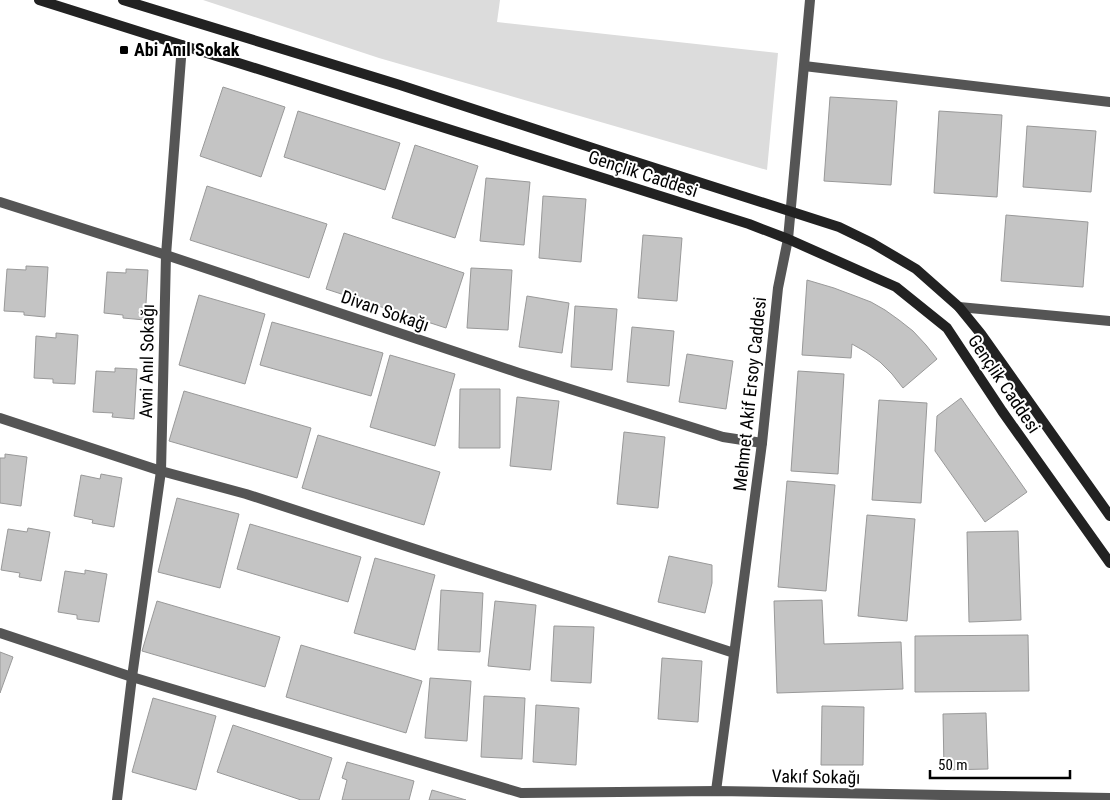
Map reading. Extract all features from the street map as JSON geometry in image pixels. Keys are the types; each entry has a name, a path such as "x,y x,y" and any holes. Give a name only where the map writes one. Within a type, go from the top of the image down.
{"street":[{"name":"Gençlik Caddesi","path":"39,0 749,224 788,239 896,287 947,328 1002,411 1110,563"},
{"name":"Gençlik Caddesi","path":"123,0 400,85 839,227 872,243 916,269 959,307 981,334 1110,516"},
{"name":"Mehmet Akif Ersoy Caddesi","path":"716,791 762,443 778,288 788,239 810,0"},
{"name":"Avni Anıl Sokağı","path":"117,800 161,471 166,255 182,46"},
{"path":"804,66 1110,102"},
{"name":"Divan Sokağı","path":"0,202 166,255 519,373 723,437 762,443"},
{"path":"959,307 1110,321"},
{"path":"0,418 161,471 246,494 734,653"},
{"name":"Vakıf Sokağı","path":"0,633 132,677 520,797 716,791 1110,798"}],"shaded area":[{"path":"203,0 500,0 497,22 778,53 767,170 379,58"}],"building":[{"path":"223,87 285,107 261,177 200,156"},
{"path":"830,97 897,101 891,185 824,181"},
{"path":"298,111 400,143 385,190 284,157"},
{"path":"939,111 1002,115 997,197 934,193"},
{"path":"1027,126 1096,131 1091,192 1023,187"},
{"path":"415,145 478,166 455,238 392,218"},
{"path":"486,178 530,182 524,245 480,241"},
{"path":"207,186 327,224 309,278 190,240"},
{"path":"543,196 586,199 581,262 539,258"},
{"path":"1006,215 1088,222 1083,287 1001,281"},
{"path":"344,233 464,273 446,328 326,289"},
{"path":"643,235 682,238 677,301 638,298"},
{"path":"26,266 48,267 45,317 24,315 24,312 4,311 7,269 26,270"},
{"path":"471,268 512,270 508,330 467,328"},
{"path":"126,269 148,270 145,320 123,318 123,315 104,313 107,272 126,273"},
{"path":"807,280 871,302 885,310 913,331 937,359 903,388 880,362 852,344 851,358 802,355"},
{"path":"199,295 265,314 245,384 179,365"},
{"path":"527,296 569,303 562,353 519,347"},
{"path":"575,306 617,309 612,370 571,367"},
{"path":"272,322 383,353 371,396 260,365"},
{"path":"632,327 674,331 669,386 627,382"},
{"path":"56,333 78,335 75,384 53,383 53,379 34,378 36,336 56,338"},
{"path":"687,354 733,361 726,409 679,402"},
{"path":"390,355 455,374 435,446 370,427"},
{"path":"115,368 137,369 134,419 112,417 113,413 93,412 96,371 115,372"},
{"path":"798,371 844,374 838,474 791,471"},
{"path":"460,389 500,389 500,448 459,448"},
{"path":"184,391 311,428 297,478 169,441"},
{"path":"517,397 559,401 551,470 510,466"},
{"path":"961,398 1027,492 985,522 935,451 937,416"},
{"path":"879,400 927,403 921,503 872,500"},
{"path":"624,432 665,437 658,508 617,504"},
{"path":"318,435 440,472 424,525 302,488"},
{"path":"5,454 27,457 21,506 0,503 0,458 5,458"},
{"path":"101,474 122,478 114,527 92,523 93,520 74,516 81,475 100,479"},
{"path":"787,481 835,485 826,591 778,587"},
{"path":"177,498 239,514 220,588 158,572"},
{"path":"867,515 915,519 907,621 858,616"},
{"path":"250,524 361,557 348,602 237,569"},
{"path":"28,528 50,532 41,581 19,577 20,573 1,570 8,529 27,532"},
{"path":"1018,531 1021,620 969,622 967,532"},
{"path":"669,556 712,565 712,583 705,613 658,602"},
{"path":"375,558 435,575 415,650 354,633"},
{"path":"85,570 107,574 99,622 77,619 77,615 58,612 65,571 85,574"},
{"path":"441,590 483,593 480,652 438,650"},
{"path":"822,600 824,644 901,642 903,689 777,693 774,601"},
{"path":"157,601 280,637 265,687 142,651"},
{"path":"495,601 536,605 530,670 488,666"},
{"path":"554,626 594,627 591,683 551,681"},
{"path":"1028,635 1029,691 915,692 915,636"},
{"path":"301,645 422,681 406,733 286,697"},
{"path":"0,652 13,657 0,693"},
{"path":"662,658 702,661 698,722 658,719"},
{"path":"430,678 471,681 467,741 425,738"},
{"path":"484,696 525,698 522,759 481,757"},
{"path":"153,698 216,716 196,790 132,772"},
{"path":"536,705 579,708 576,765 533,762"},
{"path":"822,706 864,707 863,765 821,765"},
{"path":"986,713 988,769 944,770 943,714"},
{"path":"233,725 332,758 319,800 301,800 217,772"},
{"path":"347,762 414,781 409,800 342,800 347,780 342,778"},
{"path":"432,790 466,800 429,800"}],"place":[{"name":"Abi Anıl Sokak","path":"124,50"}]}
